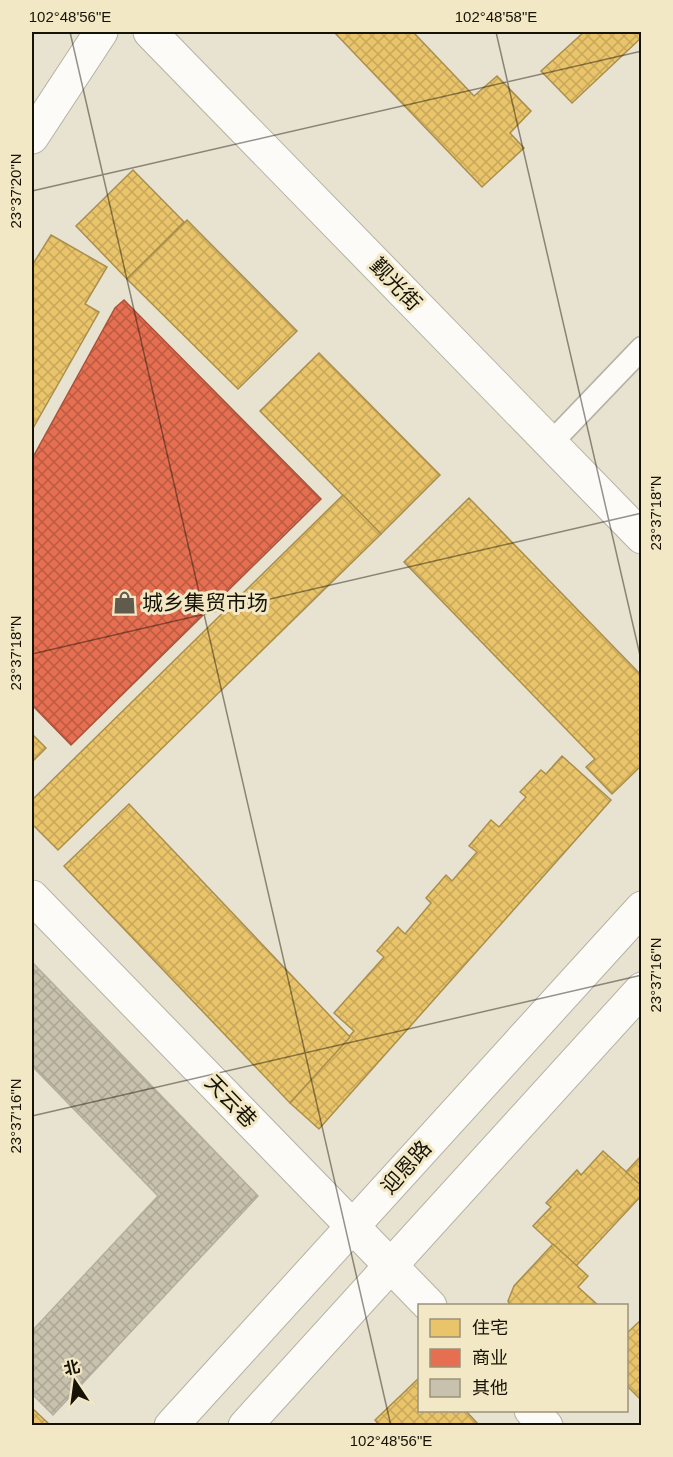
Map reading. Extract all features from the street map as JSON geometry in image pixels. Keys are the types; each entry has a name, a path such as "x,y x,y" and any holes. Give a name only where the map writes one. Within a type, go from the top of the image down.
{"street":[{"path":"32,137 101,32"},
{"name":"觐光街","path":"150,32 642,537"},
{"name":"天云巷","path":"32,897 429,1304"},
{"name":"迎恩路","path":"171,1425 642,908"},
{"path":"245,1425 642,988"},
{"path":"533,1412 546,1425"}],"lane":[{"path":"550,443 642,348"}],"building: 住宅":[{"path":"334,32 413,32 474,96 497,76 531,111 510,133 524,148 482,187"},
{"path":"584,32 642,32 642,37 572,103 541,71"},
{"path":"133,170 184,222 127,279 76,226"},
{"path":"187,220 297,331 238,389 127,279"},
{"path":"51,235 107,267 85,304 99,312 32,430 32,264"},
{"path":"319,353 440,475 381,534 260,411"},
{"path":"343,495 381,534 58,850 32,824 32,800"},
{"path":"469,498 642,676 642,765 612,794 586,767 595,759 404,562"},
{"path":"32,734 46,748 32,762"},
{"path":"562,756 611,800 319,1129 290,1103 354,1031 334,1013 384,957 377,951 398,927 405,934 431,903 426,898 446,875 452,881 477,852 469,846 491,820 499,827 526,797 520,792 541,770 546,774"},
{"path":"129,804 350,1037 290,1103 64,866"},
{"path":"603,1151 642,1186 642,1195 576,1266 533,1226 551,1207 546,1203 577,1170 581,1175"},
{"path":"642,1155 642,1186 626,1172"},
{"path":"553,1244 588,1276 578,1287 597,1304 509,1304 508,1301 514,1286"},
{"path":"642,1319 642,1401 628,1387 628,1332"},
{"path":"418,1379 418,1412 467,1412 478,1424 476,1426 380,1426 375,1420"},
{"path":"32,1408 49,1424 47,1426 32,1426"}],"building: 商业":[{"name":"城乡集贸市场","path":"124,300 321,499 71,745 32,705 32,459 115,308"}],"building: 其他":[{"path":"32,962 258,1196 53,1415 32,1394 32,1331 158,1196 32,1066"}],"place":[{"name":"城乡集贸市场","path":"124,602"}]}
